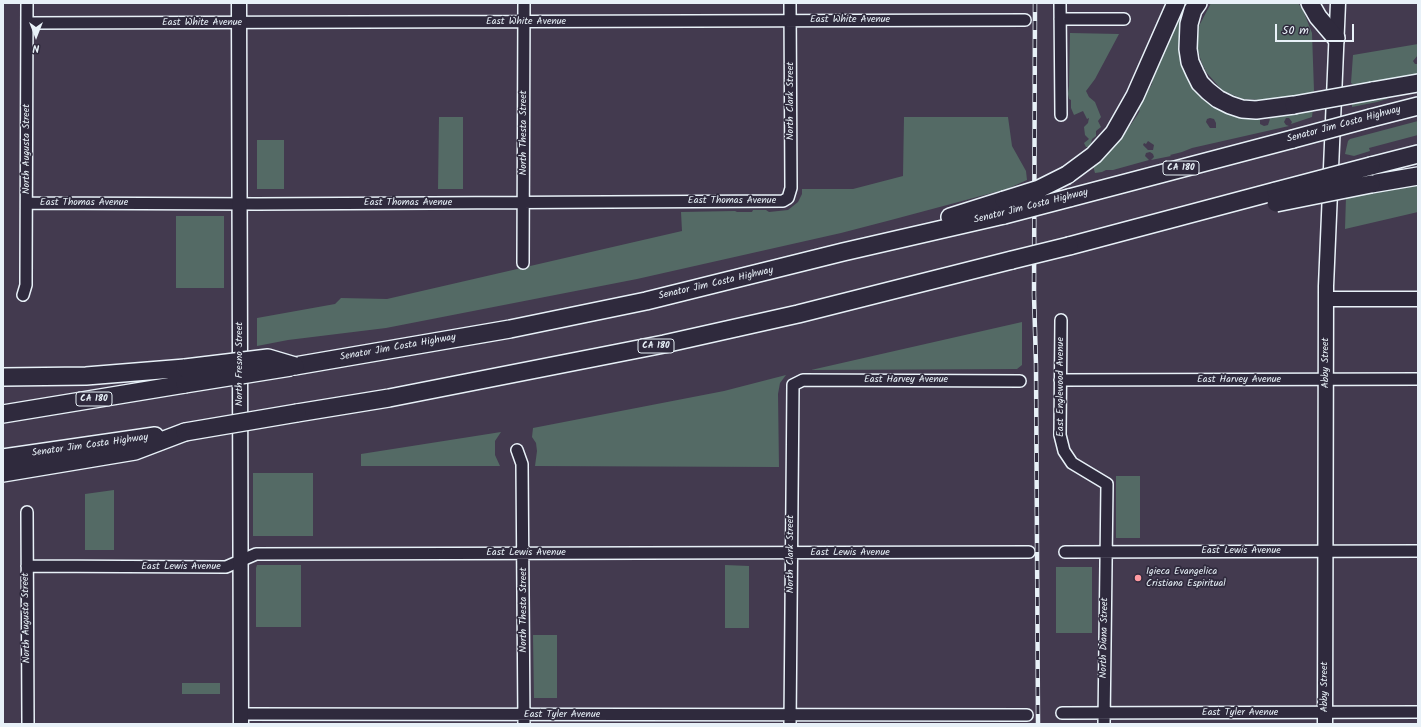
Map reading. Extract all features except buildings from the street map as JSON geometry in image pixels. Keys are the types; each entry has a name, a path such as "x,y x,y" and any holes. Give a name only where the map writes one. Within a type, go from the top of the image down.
{"highway":[{"path":"1004,207 1067,175 1094,155 1114,133 1136,96 1176,3"},
{"path":"1198,3 1193,10 1189,24 1188,49 1190,62 1194,73 1208,91 1218,99 1230,105 1242,109 1256,110 1294,105 1418,83"},
{"path":"1310,3 1318,17 1336,38"},
{"name":"Senator Jim Costa Highway","path":"185,376 268,358 295,366 510,329 646,301 843,252 1004,207 1069,198 1418,106"},
{"name":"Senator Jim Costa Highway","path":"3,458 185,432 389,398 664,344 798,314 1069,246 1276,197 1371,166 1418,154"},
{"path":"1276,197 1418,176"},
{"path":"3,376 185,376"},
{"name":"CA 180","path":"3,414 185,376"},
{"path":"3,473 135,451 185,432"}],"main road":[{"name":"North Fresno Street","path":"239,3 241,719"},
{"name":"Abby Street","path":"1325,718 1326,299 1338,3"},
{"path":"1326,299 1418,299"}],"street":[{"name":"North Augusta Street","path":"23,294 26,286 26,3"},
{"name":"North Thesta Street","path":"523,263 524,3"},
{"name":"North Clark Street","path":"788,198 791,188 790,3"},
{"path":"1060,3 1061,115"},
{"path":"1060,19 1124,19"},
{"name":"East White Avenue","path":"26,23 1025,20"},
{"name":"East Thomas Avenue","path":"26,203 239,204 783,201 788,198"},
{"name":"East Englewood Avenue","path":"1061,320 1060,435 1064,451 1072,463 1107,484 1106,552"},
{"name":"East Harvey Avenue","path":"1060,380 1418,379"},
{"name":"East Harvey Avenue","path":"793,385 803,380 1020,381"},
{"name":"North Clark Street","path":"790,720 793,385"},
{"name":"North Thesta Street","path":"517,450 522,464 524,719"},
{"name":"North Augusta Street","path":"27,512 28,724"},
{"name":"East Lewis Avenue","path":"27,566 226,567 256,554 1029,552"},
{"name":"East Lewis Avenue","path":"1065,552 1418,552"},
{"name":"North Diana Street","path":"1104,718 1106,552"},
{"name":"East Tyler Avenue","path":"1062,713 1104,718 1325,718 1418,712"},
{"name":"East Tyler Avenue","path":"241,719 790,720 1027,715"}],"green space":[{"path":"1211,3 1298,3 1303,10 1312,33 1314,91 1307,95 1277,100 1259,100 1243,99 1222,90 1206,72 1197,46 1199,26"},
{"path":"1185,11 1184,23 1209,100 1313,108 1312,117 1291,124 1292,122 1289,118 1286,118 1284,122 1289,126 1192,148 1170,155 1171,156 1151,160 1154,157 1153,154 1150,152 1146,153 1145,156 1149,160 1113,170 1095,173 1093,164 1102,160 1114,143 1117,144 1119,140 1121,141 1138,114 1140,110 1137,110 1152,84 1153,76 1181,13","holes":["1262,116 1266,116 1270,119 1268,125 1264,126 1260,124 1260,118","1207,119 1214,119 1216,128 1210,128 1206,122","1148,141 1154,145 1153,150 1148,150 1143,145 1144,143 1146,144"]},
{"path":"1070,33 1119,34 1095,79 1086,91 1089,97 1095,102 1101,117 1098,121 1101,127 1096,131 1096,136 1092,139 1090,147 1086,147 1084,143 1089,139 1085,135 1084,127 1088,123 1089,118 1087,119 1083,111 1074,115 1071,108 1071,100 1069,99 1068,94"},
{"path":"1418,44 1418,55 1413,61 1415,64 1418,64 1418,75 1356,86 1351,83 1353,55"},
{"path":"1388,97 1387,99 1377,102 1352,107 1352,101"},
{"path":"439,117 463,117 463,189 438,189"},
{"path":"904,117 1008,117 1012,146 1026,171 1027,180 1007,189 841,233 637,279 386,328 288,340 257,346 257,318 335,304 341,298 387,299 682,231 681,212 752,212 753,210 766,210 769,212 788,210 798,202 802,194 802,189 853,189 903,176"},
{"path":"1418,121 1418,135 1369,148 1370,151 1354,156 1345,154 1348,141 1350,139"},
{"path":"257,140 284,140 284,189 257,189"},
{"path":"1418,184 1418,212 1345,229 1346,197"},
{"path":"176,216 224,216 224,288 176,288"},
{"path":"1022,322 1022,365 1017,369 811,370"},
{"path":"786,375 780,383 778,394 779,467 535,466 537,451 536,443 532,437 533,428 724,391"},
{"path":"501,432 495,441 495,455 500,466 361,466 361,454"},
{"path":"253,473 313,473 313,536 253,536"},
{"path":"1116,476 1140,476 1140,538 1116,538"},
{"path":"114,490 114,550 85,550 85,494"},
{"path":"257,565 301,565 301,627 256,627"},
{"path":"725,565 749,566 749,628 725,628"},
{"path":"1056,567 1092,567 1092,633 1056,633"},
{"path":"533,635 557,635 557,698 534,698"},
{"path":"182,683 220,683 220,694 182,694"}],"railway":[{"path":"1035,3 1034,295 1036,365 1038,724"}],"place":[{"name":"Igieca Evangelica Cristiana Espiritual","path":"1138,578"}]}
